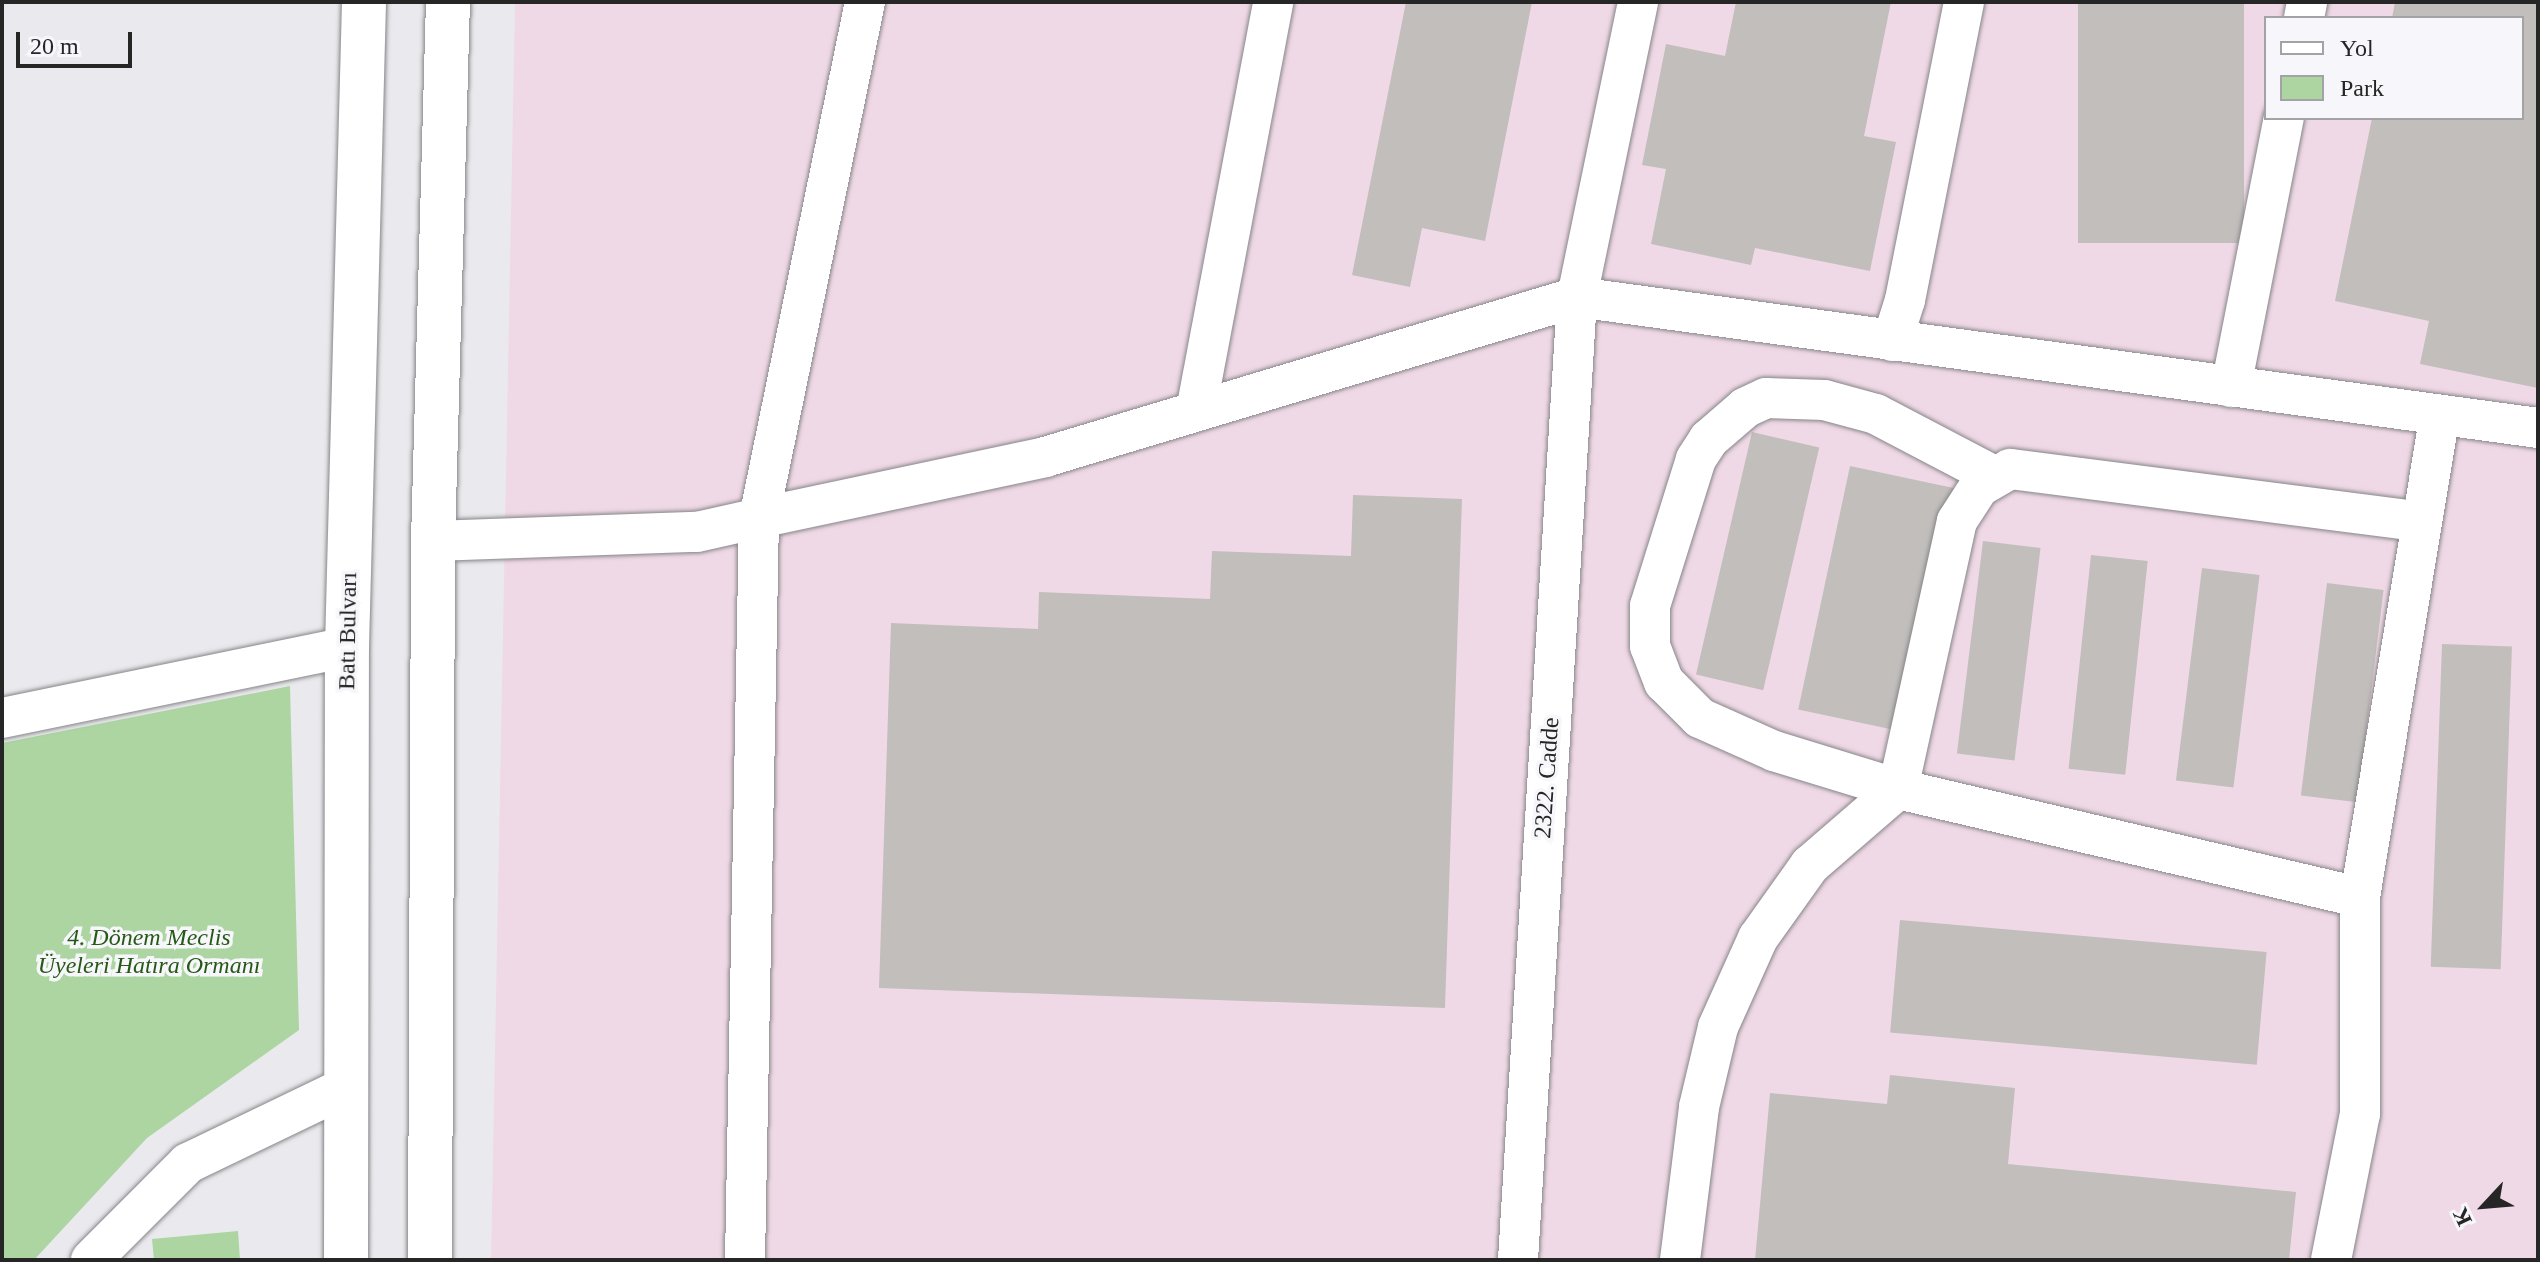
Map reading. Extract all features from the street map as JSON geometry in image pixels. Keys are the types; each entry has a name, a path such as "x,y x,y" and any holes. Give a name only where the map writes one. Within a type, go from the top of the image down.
{"main road":[{"name":"Batı Bulvarı","path":"346,1260 347,647 364,2"},
{"path":"430,1260 433,541 448,2"}],"street":[{"path":"745,1260 759,518 865,2"},
{"path":"1196,411 1273,2"},
{"name":"2322. Cadde","path":"1518,1260 1577,297 1638,2"},
{"path":"1892,341 1905,300 1964,2"},
{"path":"2231,387 2284,120"},
{"path":"433,541 697,532 1045,457 1577,297 2538,428"},
{"path":"1994,476 1876,414 1824,400 1766,398 1725,422 1696,459 1650,606 1650,646 1664,682 1680,702 1700,718 1774,751 1898,789 2360,897"},
{"path":"2331,1260 2360,1114 2360,897 2440,415"},
{"path":"1680,1260 1702,1093 1718,1027 1758,938 1810,865 1898,789 1957,521 1966,503 1994,476 2010,469 2422,522"},
{"path":"2,718 347,647"},
{"path":"91,1260 188,1163 346,1087"}],"shaded area":[{"path":"515,2 2538,2 2538,1260 491,1260"}],"green space":[{"name":"4. Dönem Meclis Üyeleri Hatıra Ormanı","path":"290,686 299,1030 147,1138 34,1260 2,1260 2,743"},
{"path":"238,1231 240,1260 154,1260 152,1239"}],"building":[{"path":"1406,2 1532,2 1485,241 1422,228 1410,287 1352,275"},
{"path":"1736,2 1891,2 1864,136 1896,142 1870,271 1755,248 1751,265 1651,244 1666,169 1642,165 1666,44 1725,56"},
{"path":"2078,2 2244,2 2244,243 2078,243"},
{"path":"2395,2 2538,2 2538,388 2420,364 2429,321 2335,301 2372,120 2524,120 2524,16 2392,16"},
{"path":"1752,432 1819,448 1763,690 1696,675"},
{"path":"1850,466 1955,488 1903,732 1798,710"},
{"path":"1353,495 1462,499 1445,1008 879,988 891,623 1038,629 1039,592 1210,599 1212,551 1351,556"},
{"path":"1983,541 2041,548 2014,760 1957,753"},
{"path":"2091,555 2148,561 2125,775 2069,769"},
{"path":"2202,568 2260,575 2233,787 2176,780"},
{"path":"2327,583 2384,590 2357,802 2301,795"},
{"path":"2442,644 2512,646 2501,969 2431,967"},
{"path":"1900,920 2267,952 2257,1065 1890,1033"},
{"path":"1890,1075 2015,1088 2008,1164 2296,1192 2289,1260 1755,1260 1770,1093 1887,1104"}]}
